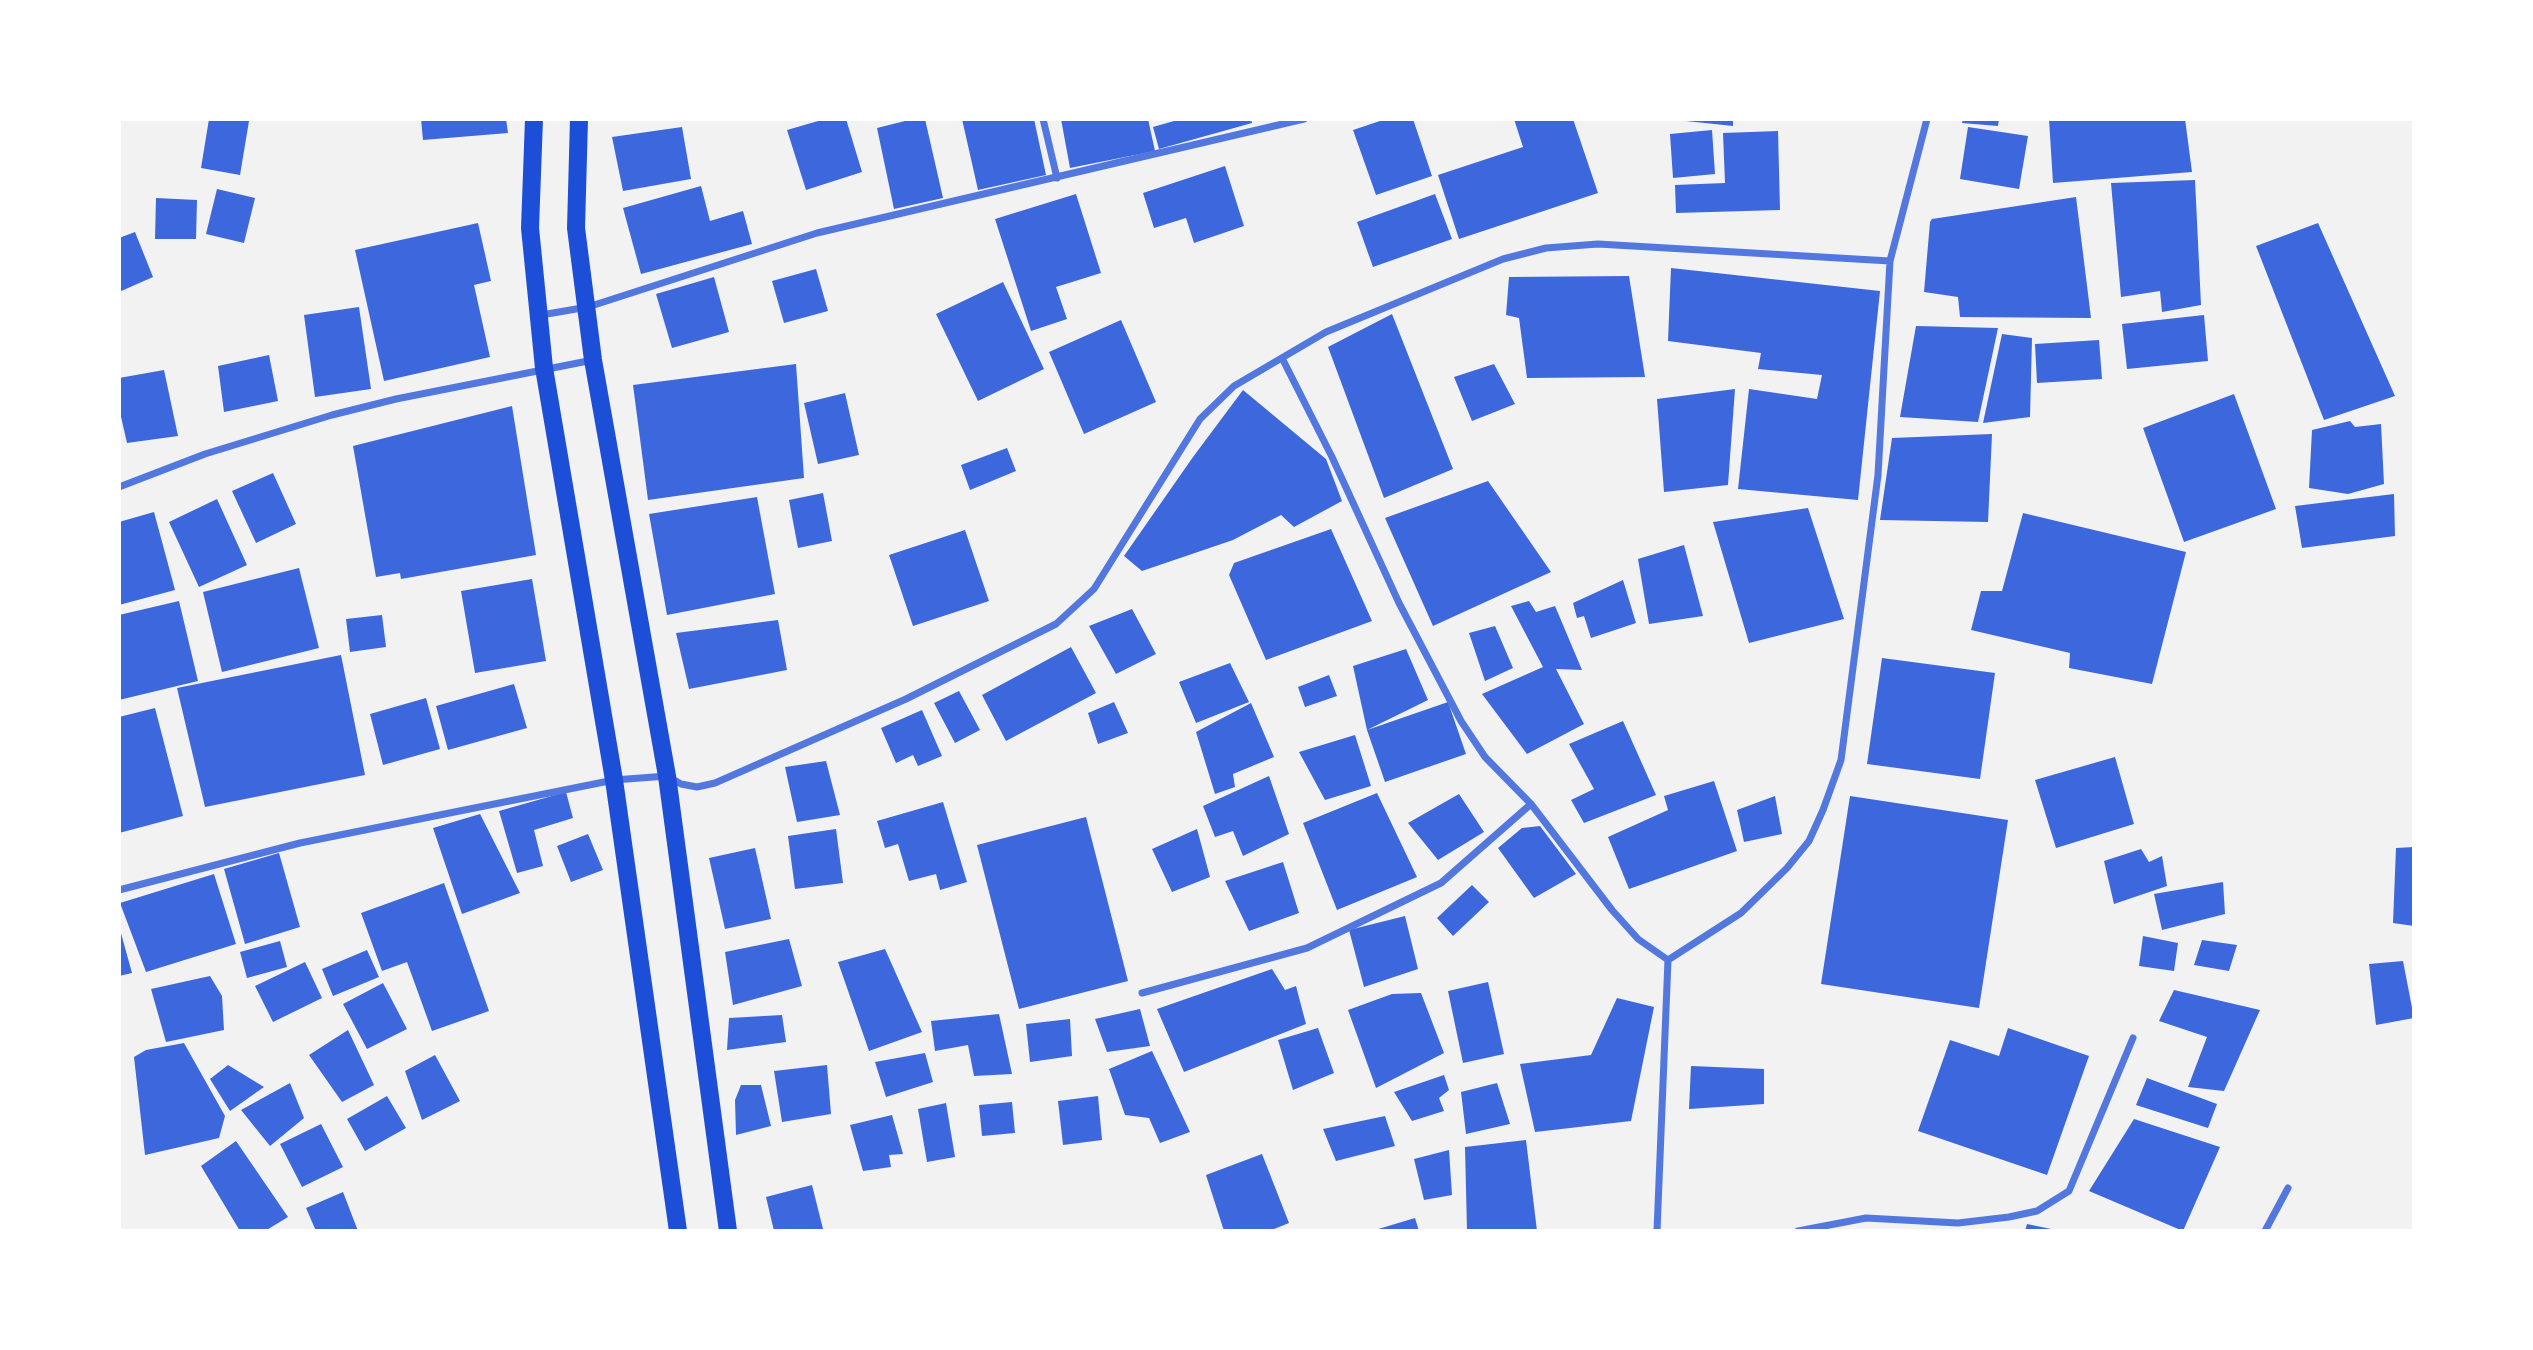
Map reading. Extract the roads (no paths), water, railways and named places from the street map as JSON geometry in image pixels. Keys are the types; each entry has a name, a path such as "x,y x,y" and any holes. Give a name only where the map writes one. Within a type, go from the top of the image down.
{"main road":[{"path":"534,119 530,228 537,316 614,780 678,1231"},
{"path":"579,119 576,228 593,360 667,776 728,1231"}],"street":[{"path":"1043,119 1057,178"},
{"path":"537,316 588,307 817,233 1304,119"},
{"path":"1668,960 1741,913 1787,868 1809,841 1841,760 1878,475 1890,261 1927,119"},
{"path":"119,890 300,843 614,780 667,776 681,784 715,783 906,699 1056,624 1094,589 1200,419 1234,386 1326,332 1503,259 1546,248 1598,244 1890,261"},
{"path":"1282,358 1332,457 1399,603 1461,721 1485,757 1531,804 1620,920 1638,939 1668,960"},
{"path":"119,487 205,454 332,415 396,399 593,360"},
{"path":"1142,993 1307,948 1429,889 1441,883 1531,804"},
{"path":"1657,1231 1668,960"},
{"path":"1797,1231 1866,1219 1958,1223 2037,1211 2069,1191 2133,1038"},
{"path":"2265,1231 2288,1188"}]}
